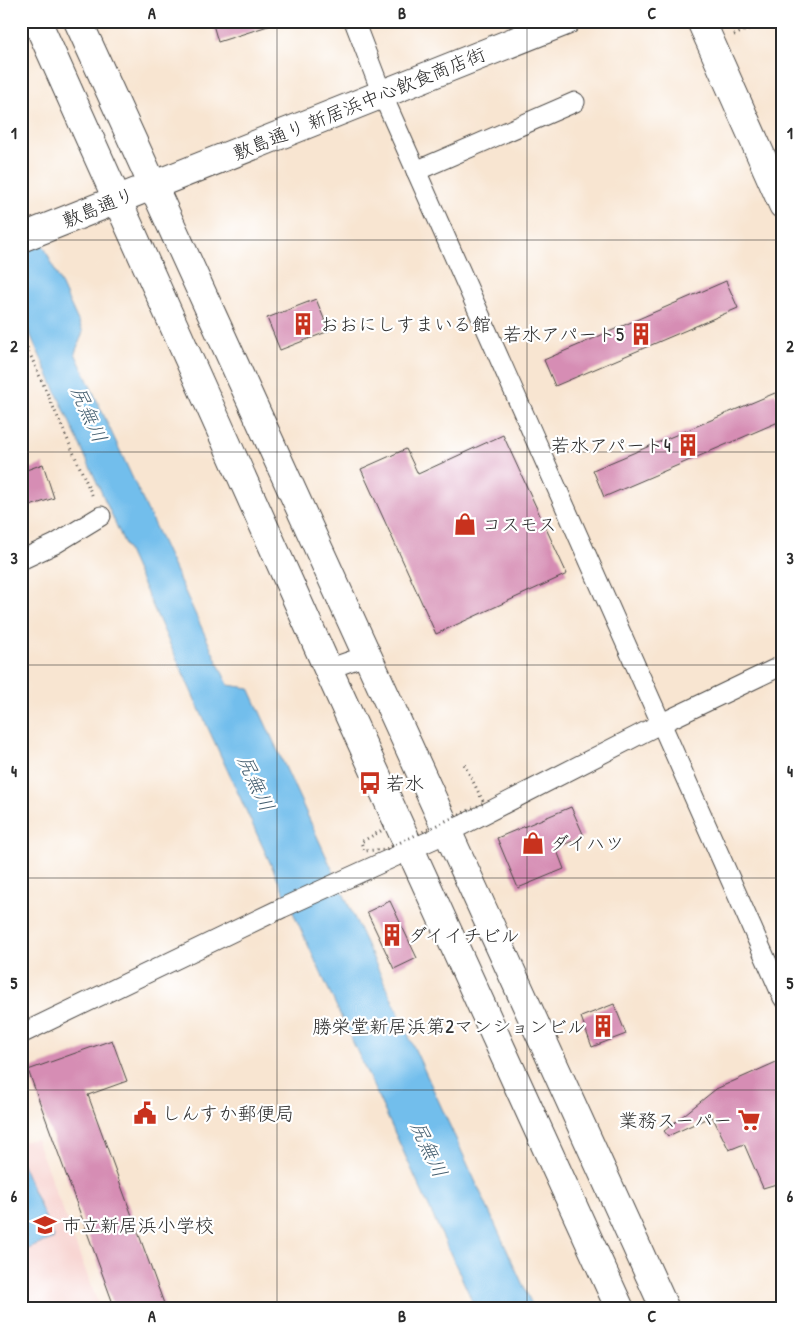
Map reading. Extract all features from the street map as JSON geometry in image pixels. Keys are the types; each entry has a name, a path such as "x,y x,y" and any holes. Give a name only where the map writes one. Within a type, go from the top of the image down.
{"street":[{"path":"37,21 328,669 620,1309"},
{"path":"78,21 665,1309"},
{"path":"354,21 382,94 783,998"},
{"name":"敷島通り 新居浜中心飲食商店街","path":"152,185 566,21"},
{"path":"706,33 783,205"},
{"path":"416,171 575,102"},
{"name":"敷島通り","path":"32,233 119,200 152,185"},
{"path":"21,560 55,544 101,516"},
{"path":"328,669 368,655"},
{"path":"21,1034 282,908 447,833 662,723 783,665"}],"path":[{"path":"706,33 768,21"},
{"path":"21,334 101,516"},
{"path":"381,831 361,842 364,851 386,849 484,803 463,762"}],"shaded area":[{"name":"市立新居浜小学校","path":"36,1139 100,1309 21,1309 21,1142"}],"water":[{"name":"尻無川","path":"21,196 83,332 75,353 228,685 249,688 534,1309 476,1309 196,702 21,314"},
{"path":"21,1162 54,1238 21,1252"}],"building":[{"path":"212,21 271,21 271,25 218,42"},
{"name":"若水アパート5","path":"726,281 738,308 555,386 544,360"},
{"name":"おおにしすまいる館","path":"316,299 329,331 280,350 267,318"},
{"name":"若水アパート4","path":"775,393 783,410 783,420 604,497 593,470"},
{"name":"コスモス","path":"503,435 567,574 436,634 361,469 406,449 418,474"},
{"path":"43,464 54,498 21,509 21,472"},
{"name":"ダイハツ","path":"571,807 584,836 556,848 564,869 518,888 497,838"},
{"name":"ダイイチビル","path":"390,901 417,958 394,969 367,912"},
{"name":"勝栄堂新居浜第2マンションビル","path":"614,1004 626,1034 592,1047 581,1017"},
{"path":"112,1040 127,1081 88,1095 166,1309 115,1309 28,1070"},
{"name":"業務スーパー","path":"783,1059 783,1182 763,1188 744,1144 729,1150 712,1116 668,1136 664,1131 716,1089"}],"place":[{"name":"おおにしすまいる館","path":"303,324"},
{"name":"若水アパート5","path":"641,334"},
{"name":"若水アパート4","path":"688,445"},
{"name":"コスモス","path":"465,524"},
{"name":"若水","path":"370,783"},
{"name":"ダイハツ","path":"533,843"},
{"name":"ダイイチビル","path":"392,935"},
{"name":"勝栄堂新居浜第2マンションビル","path":"603,1026"},
{"name":"しんすか郵便局","path":"145,1113"},
{"name":"業務スーパー","path":"749,1120"},
{"name":"市立新居浜小学校","path":"45,1225"}]}
